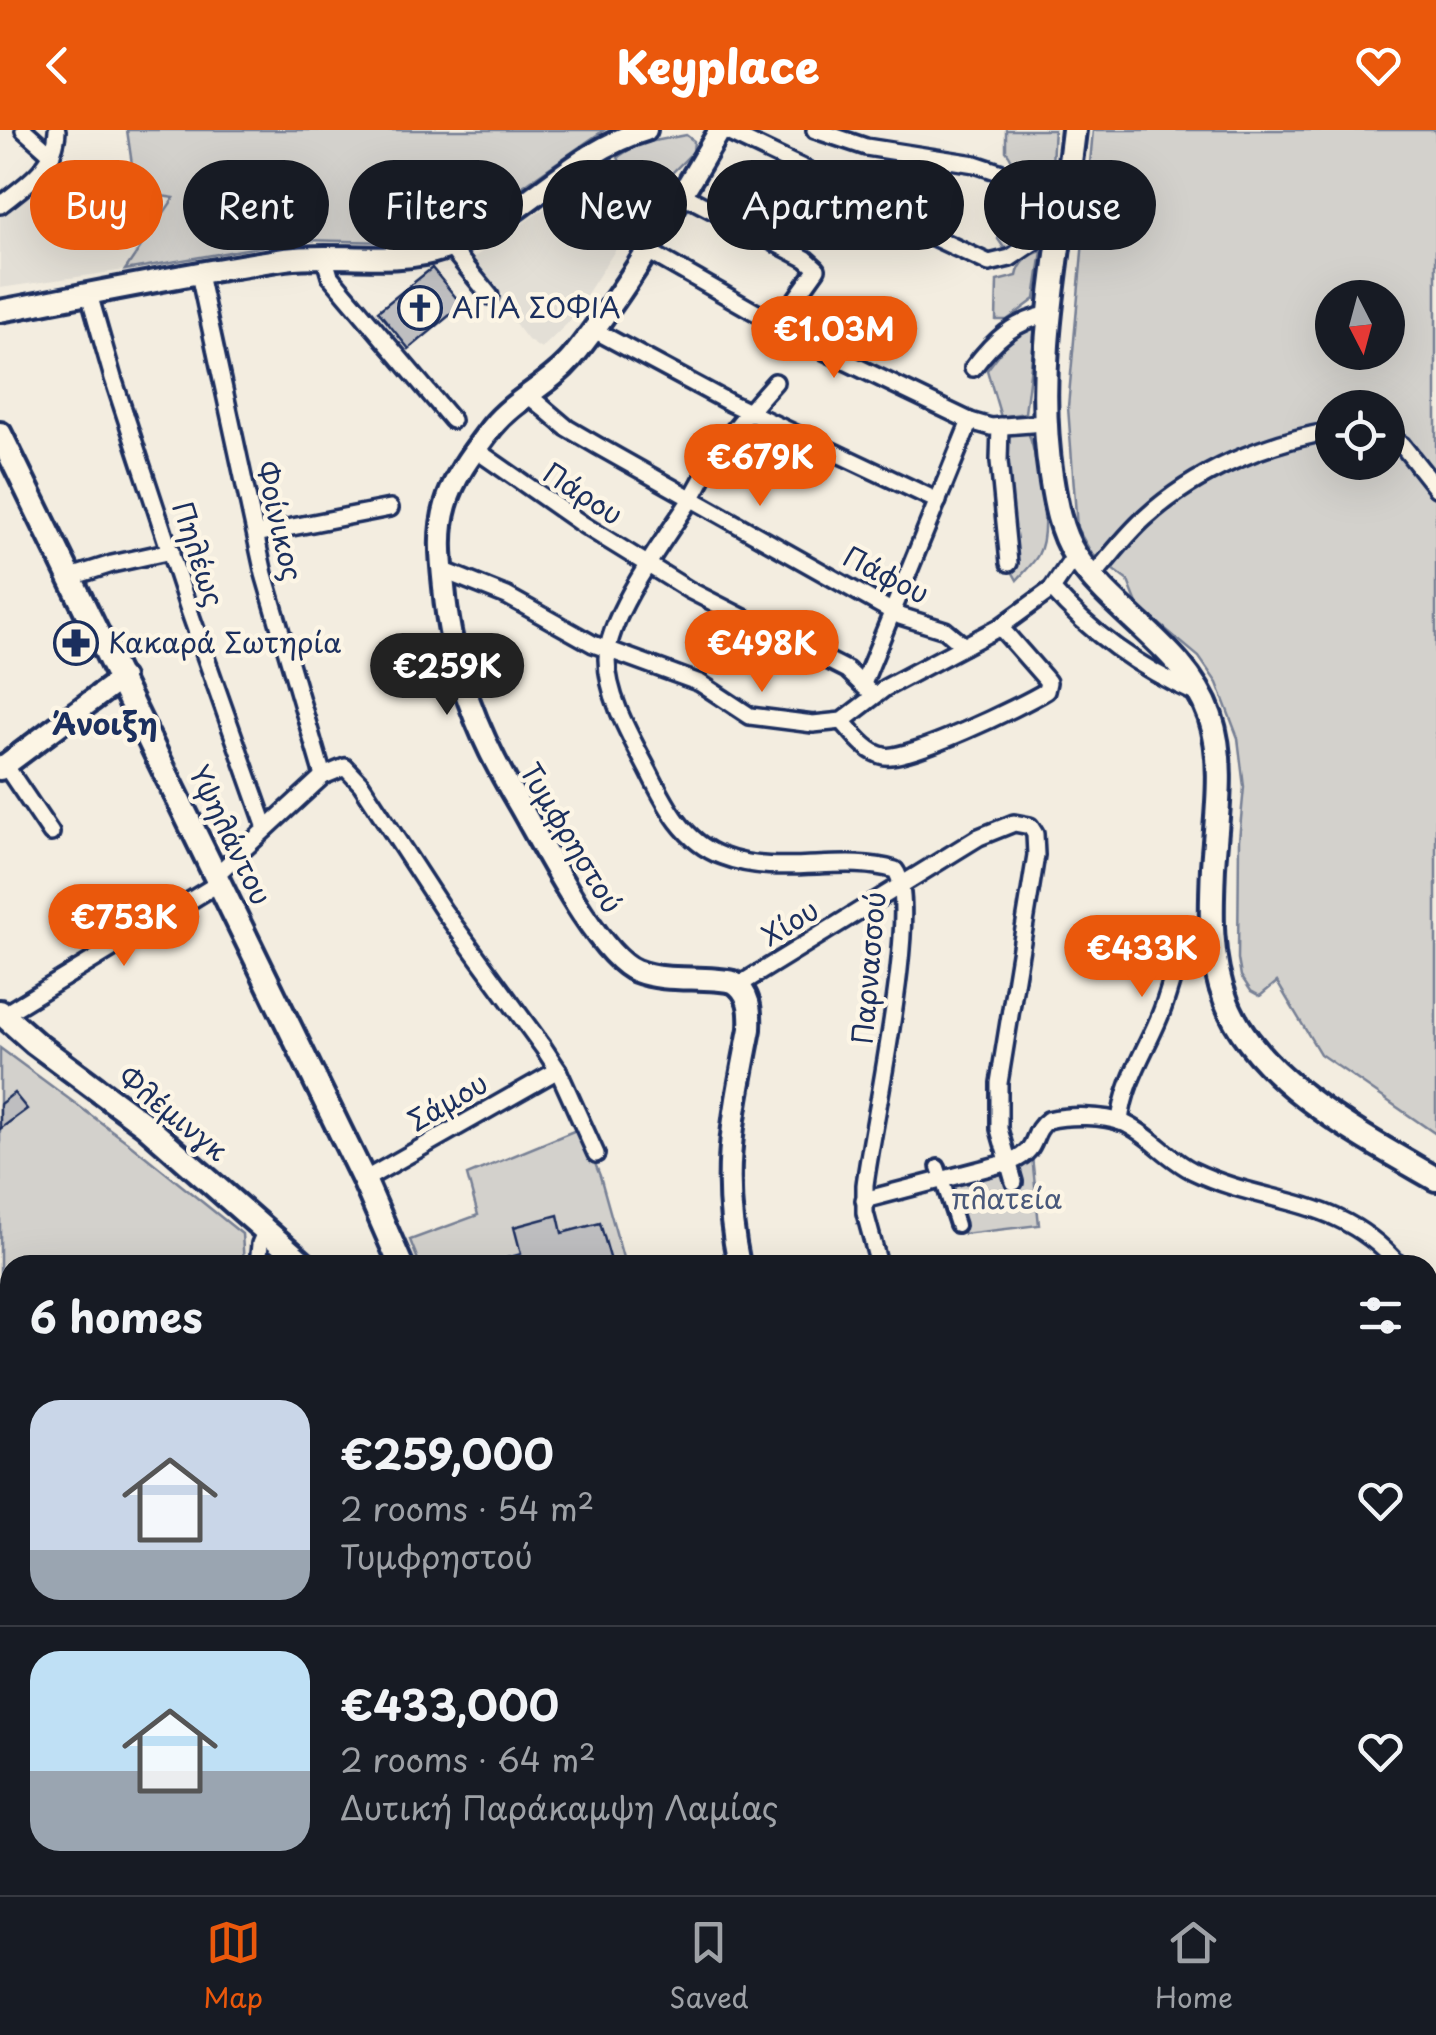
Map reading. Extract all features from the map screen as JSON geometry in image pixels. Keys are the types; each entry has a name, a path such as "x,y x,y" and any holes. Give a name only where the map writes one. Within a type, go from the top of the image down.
{"main road":[{"path":"1070,160 1074,130"},
{"path":"1059,250 1044,361 1044,424 1055,498 1075,554 1178,663 1202,697 1215,734 1218,763 1212,924 1215,962 1226,1000 1242,1034 1296,1088 1436,1179"},
{"name":"Υψηλάντου","path":"0,434 122,678 398,1255"},
{"name":"Φλέμινγκ","path":"2,1014 145,1125 293,1255"}],"street":[{"path":"24,130 52,155"},
{"path":"0,205 40,173 52,155 57,130"},
{"path":"523,204 599,151 646,130"},
{"path":"722,130 989,263 1010,258 1022,250"},
{"name":"Τυμφρηστού","path":"687,186 722,130"},
{"path":"815,130 866,146 984,167"},
{"path":"687,197 806,259 817,269 777,325"},
{"path":"0,311 286,259 410,256 434,250"},
{"path":"453,250 490,296"},
{"path":"646,250 822,350 970,422 1000,426 1044,424"},
{"name":"Τυμφρηστού","path":"646,250 566,364 502,416 463,468 447,502 441,532 442,570 454,659 479,733 601,939 624,964 640,972 739,985"},
{"path":"324,256 330,276 452,420"},
{"name":"Φοίνικος","path":"199,274 277,624 323,776"},
{"name":"Πηλέως","path":"90,294 112,378 266,828"},
{"path":"972,368 1000,336 1018,324 1050,314"},
{"path":"592,329 749,412 938,501"},
{"path":"607,650 648,564 724,443 775,382"},
{"name":"Πάφου","path":"527,394 567,428 892,611 945,630 964,646"},
{"path":"842,722 868,689 892,611 970,422"},
{"path":"1000,426 999,461 1009,563"},
{"path":"1093,576 1142,520 1193,482 1270,446 1315,435"},
{"name":"Πάρου","path":"476,450 567,514 689,590 846,670 868,689"},
{"path":"1405,450 1436,488"},
{"path":"256,534 390,508"},
{"path":"71,577 170,551"},
{"path":"868,689 1000,627 1052,589 1075,554"},
{"path":"442,570 507,596 607,650 700,682 750,716 813,724 842,722 874,752 893,756 919,749 1046,692 1048,682 1044,676 1000,627"},
{"path":"1052,589 1067,607 1140,666 1202,697"},
{"name":"Παρνασσού","path":"607,650 610,682 638,751 673,816 692,838 723,857 752,864 887,868 898,873 903,913 893,1010 864,1200 876,1255"},
{"path":"51,833 2,767 122,678"},
{"path":"2,1014 217,879 323,776 345,767 361,784 444,910 558,1070 596,1154"},
{"name":"Χίου","path":"739,985 992,830 1014,822 1026,824 1035,834 1036,855 998,1084 998,1129 1010,1162"},
{"path":"1120,1122 1128,1084 1158,1022 1186,945 1198,927 1212,924"},
{"path":"738,1255 727,1190 731,1132 750,1014 739,985"},
{"name":"Σάμου","path":"364,1180 558,1070"},
{"path":"864,1200 941,1174 1010,1162 1030,1151 1039,1128 1048,1120 1096,1118 1120,1122 1197,1173 1310,1206 1352,1224 1389,1255"},
{"path":"1010,1162 1014,1182"},
{"path":"941,1174 957,1225"},
{"path":"259,1255 265,1232"}],"shaded area":[{"path":"30,190 30,250 139,250 125,270 0,288 0,217"},
{"path":"163,195 175,197 163,215"},
{"path":"543,209 543,250 615,250 569,322 541,349 528,340 498,301 502,295 472,259 485,250 523,250 523,223"}],"green space":[{"path":"127,130 604,130 561,160 543,160 543,172 523,186 523,160 349,160 349,241 329,241 329,160 183,160 183,250 241,250 125,270 139,250 163,250 163,214 174,198 163,196 163,160 131,160"},
{"path":"1006,130 1054,130 1052,160 1011,160 1006,151"},
{"path":"1093,130 1436,130 1436,1134 1320,1054 1277,982 1260,996 1251,991 1241,976 1239,840 1244,787 1238,738 1217,683 1199,657 1138,606 1128,581 1092,554 1077,528 1068,407 1082,250 1156,250 1156,160 1090,160"},
{"path":"686,135 694,141 693,152 685,160 619,160 618,157 638,144"},
{"path":"1042,251 1035,299 1007,320 996,320 997,281 1017,276 1026,260"},
{"path":"1033,326 1035,333 1025,413 1001,417 987,370 1006,345"},
{"path":"1028,431 1039,475 1044,528 1038,555 1017,580 1013,573 1005,435"},
{"path":"0,1048 130,1144 242,1234 243,1255 0,1255"},
{"path":"581,1128 600,1176 622,1255 416,1255 410,1240 478,1215 467,1175"},
{"name":"πλατεία","path":"1032,1156 1039,1225 964,1234 949,1185"}],"building":[{"name":"ΑΓΙΑ ΣΟΦΙΑ","path":"432,268 462,305 409,349 378,311"},
{"path":"14,1093 27,1109 0,1129 0,1104"},
{"path":"558,1215 562,1233 600,1223 609,1255 517,1255 521,1254 514,1227"}],"place":[{"name":"ΑΓΙΑ ΣΟΦΙΑ","path":"420,308"},
{"name":"Κακαρά Σωτηρία","path":"76,643"}],"district":[{"name":"Άνοιξη","path":"105,725"}]}
